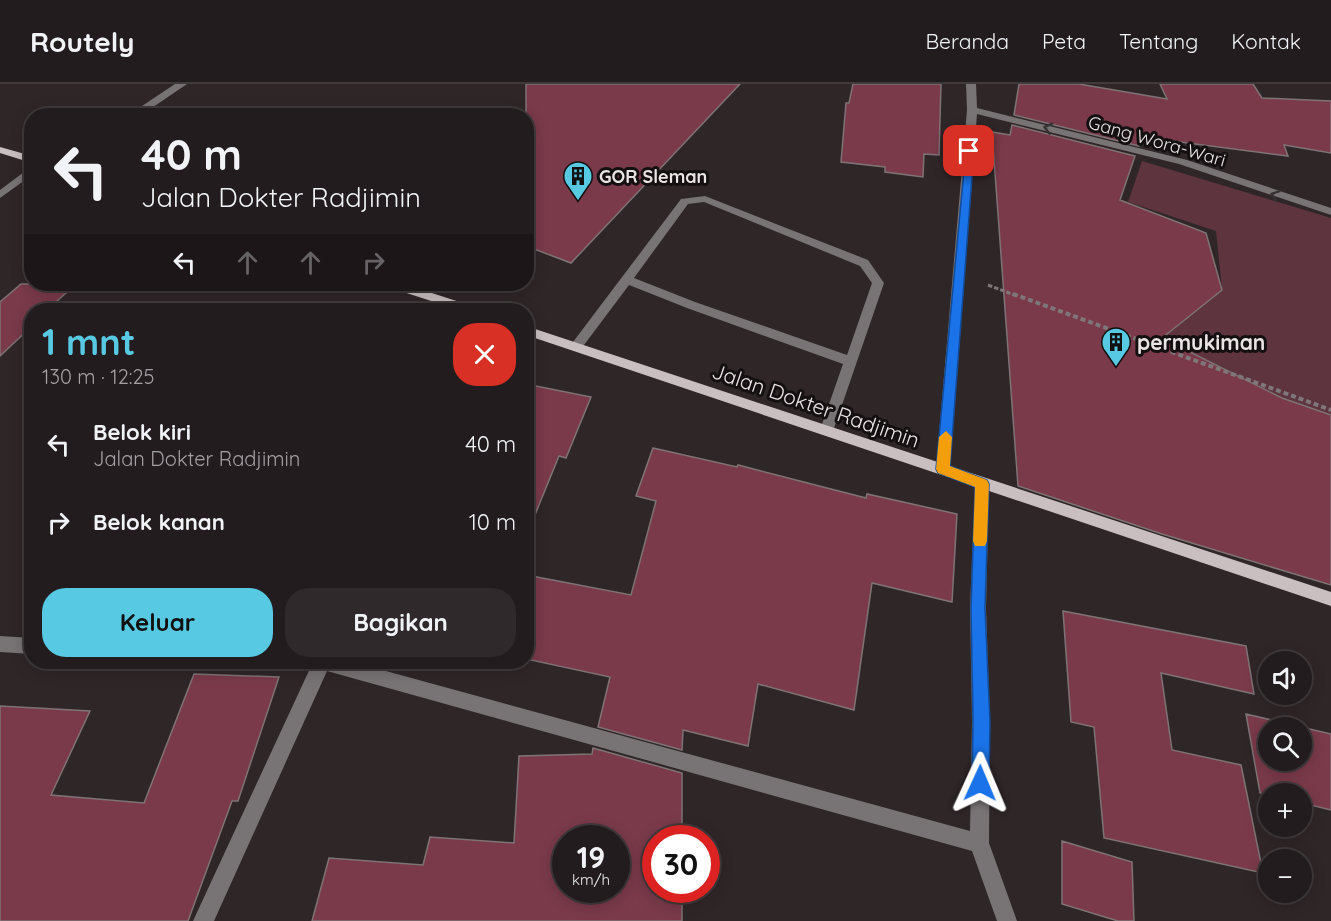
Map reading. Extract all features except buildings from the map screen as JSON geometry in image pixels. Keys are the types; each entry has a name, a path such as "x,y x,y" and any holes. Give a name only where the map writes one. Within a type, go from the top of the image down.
{"main road":[{"path":"0,150 24,158"},
{"path":"413,291 450,303"},
{"name":"Jalan Dokter Radjimin","path":"534,333 1331,599"}],"street":[{"path":"144,108 182,84"},
{"path":"943,469 972,110 971,84"},
{"name":"Gang Wora-Wari","path":"972,110 1183,162 1331,212"},
{"path":"0,195 24,176"},
{"path":"576,346 685,201 705,199 864,263 873,273 878,283 827,430"},
{"path":"626,279 691,306 850,361"},
{"path":"982,484 978,608 981,722 979,843 1007,921"},
{"path":"0,644 24,646"},
{"path":"203,921 320,669"},
{"path":"348,669 979,843"}],"path":[{"path":"960,275 1331,410"}],"shaded area":[{"path":"1142,161 1331,218 1331,415 1282,398 1162,338 1222,290 1216,231 1128,202"}],"slow traffic":[{"path":"946,437 943,469 982,484 980,541"}],"place":[{"name":"GOR Sleman","path":"578,202"},
{"name":"permukiman","path":"1116,368"}],"route":[{"path":"969,151 943,469 982,484 978,608 980,783"}]}
